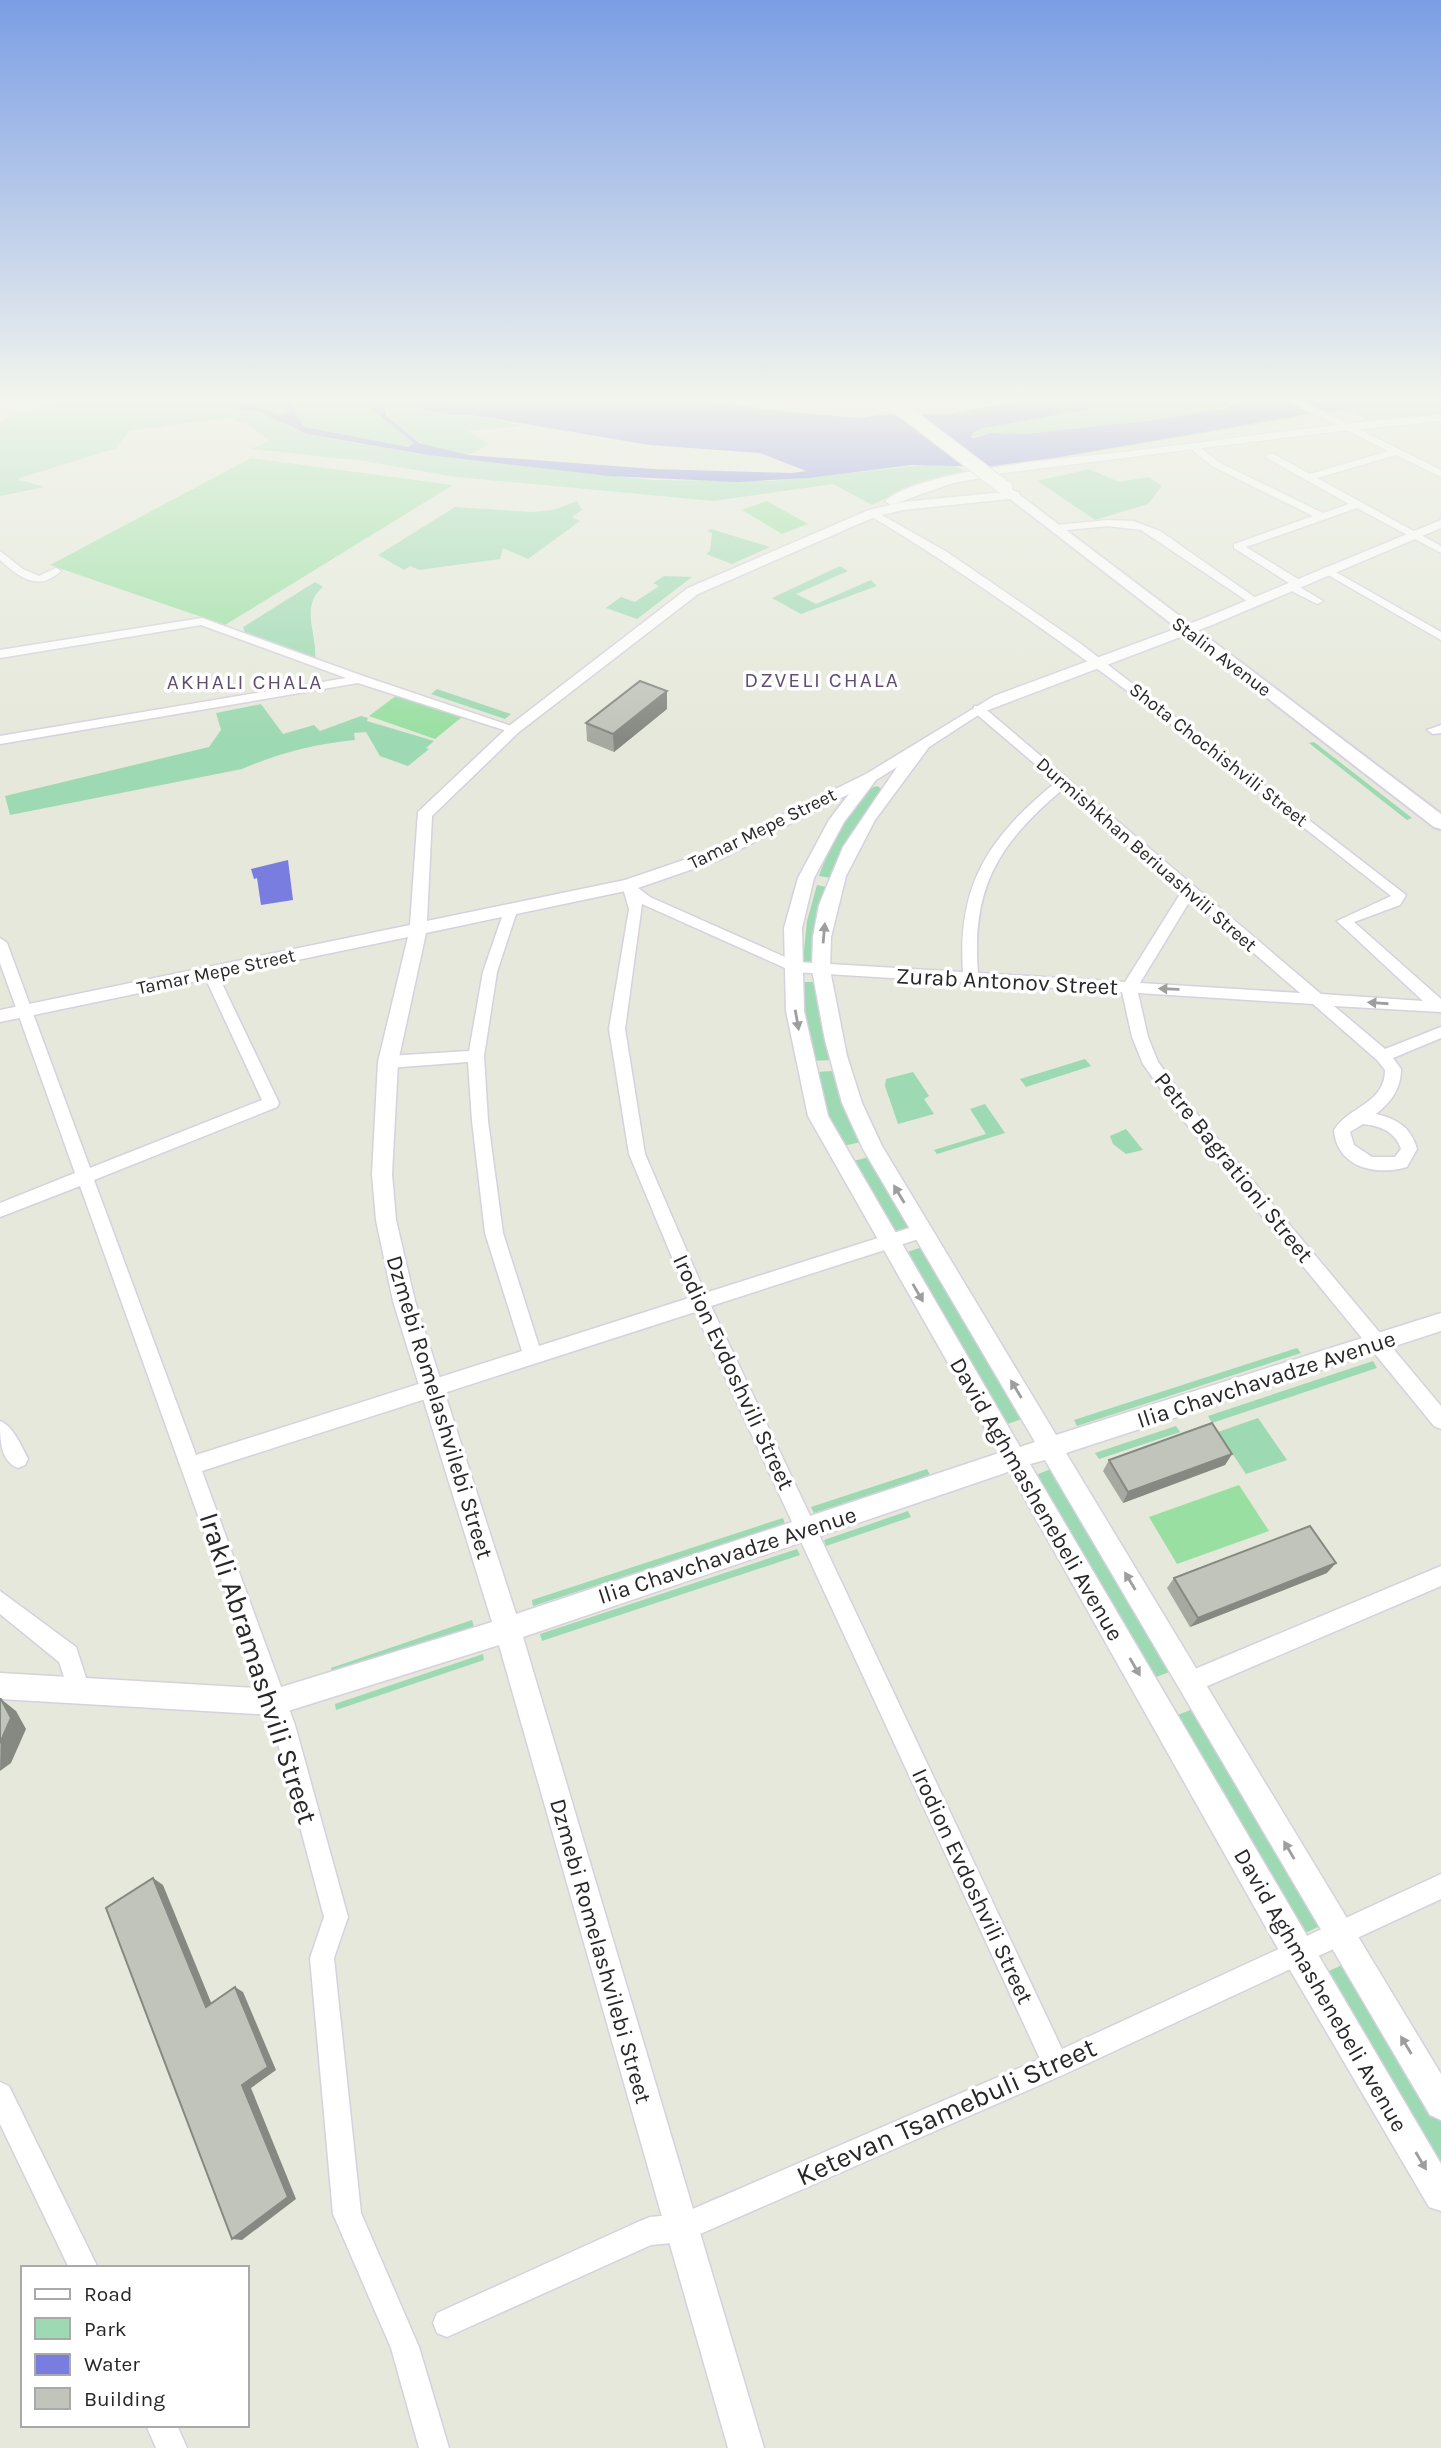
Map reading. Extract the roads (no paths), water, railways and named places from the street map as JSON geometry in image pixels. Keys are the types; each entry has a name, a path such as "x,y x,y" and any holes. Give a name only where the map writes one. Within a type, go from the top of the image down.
{"main road":[{"name":"Stalin Avenue","path":"1035,511 1441,823"}],"street":[{"name":"Dzmebi Romelashvilebi Street","path":"746,2448 506,1629 404,1301 386,1220 382,1174 388,1062 418,930 425,813 514,729 695,590 880,511"},
{"path":"1311,511 1321,516"},
{"path":"1317,601 1238,546 1337,511"},
{"path":"1370,511 1441,550"},
{"name":"Shota Chochishvili Street","path":"873,513 958,564 1100,662 1399,895 1395,902 1344,921 1441,1007"},
{"path":"1057,528 1117,522 1140,525 1156,533 1254,601"},
{"name":"Tamar Mepe Street","path":"0,1016 629,885 713,856 871,777 978,709 1186,629 1441,524"},
{"path":"0,554 19,571 40,580 57,571"},
{"path":"1327,570 1441,637"},
{"path":"0,654 202,621 335,676 362,680 514,729"},
{"path":"0,740 335,676"},
{"name":"Durmishkhan Beriuashvili Street","path":"978,709 1316,999"},
{"name":"David Aghmashenebeli Avenue","path":"925,742 864,822 834,883 825,924 821,970 838,1065 851,1108 1441,2104"},
{"path":"871,777 879,778 890,786"},
{"name":"David Aghmashenebeli Avenue","path":"871,777 837,820 806,878 793,928 795,1011 818,1116 1297,1952 1441,2194"},
{"path":"971,979 967,947 969,917 975,889 986,863 1020,818 1064,782"},
{"path":"811,807 830,813 837,820"},
{"path":"806,878 834,883"},
{"name":"Zurab Antonov Street","path":"629,885 645,900 794,967 1441,1007"},
{"name":"Irodion Evdoshvili Street","path":"629,885 636,909 617,1029 637,1154 700,1303 808,1529 1056,2065"},
{"path":"1129,988 1190,890"},
{"path":"510,911 490,972 476,1056 480,1121 494,1233 533,1356"},
{"name":"Irakli Abramashvili Street","path":"0,943 275,1702 336,1917 322,1958 347,2214 404,2347 434,2448"},
{"path":"0,1210 271,1103 210,973"},
{"name":"Petre Bagrationi Street","path":"1129,988 1140,1037 1151,1064 1186,1112 1441,1420"},
{"path":"1316,999 1383,1056 1394,1074 1391,1087 1378,1105 1353,1119 1342,1130 1345,1146 1360,1160 1382,1166 1401,1162 1409,1149 1403,1134 1385,1121 1353,1119"},
{"path":"1383,1056 1441,1031"},
{"path":"388,1062 476,1056"},
{"path":"806,1067 838,1065"},
{"path":"1378,1105 1385,1121"},
{"path":"840,1157 873,1149"},
{"path":"191,1466 922,1231"},
{"name":"Ilia Chavchavadze Avenue","path":"0,1686 275,1702 506,1629 1015,1459 1441,1322"},
{"path":"0,1430 18,1459"},
{"path":"1191,1682 1441,1576"},
{"path":"0,1601 68,1655 79,1690"},
{"name":"Ketevan Tsamebuli Street","path":"447,2323 650,2231 682,2228 1056,2065 1441,1886"},
{"path":"0,2095 83,2266"},
{"path":"162,2427 172,2448"}],"water":[{"path":"288,860 293,900 261,905 257,878 254,879 251,869"}],"district":[{"name":"DZVELI CHALA","path":"822,680"},
{"name":"AKHALI CHALA","path":"245,682"}]}
